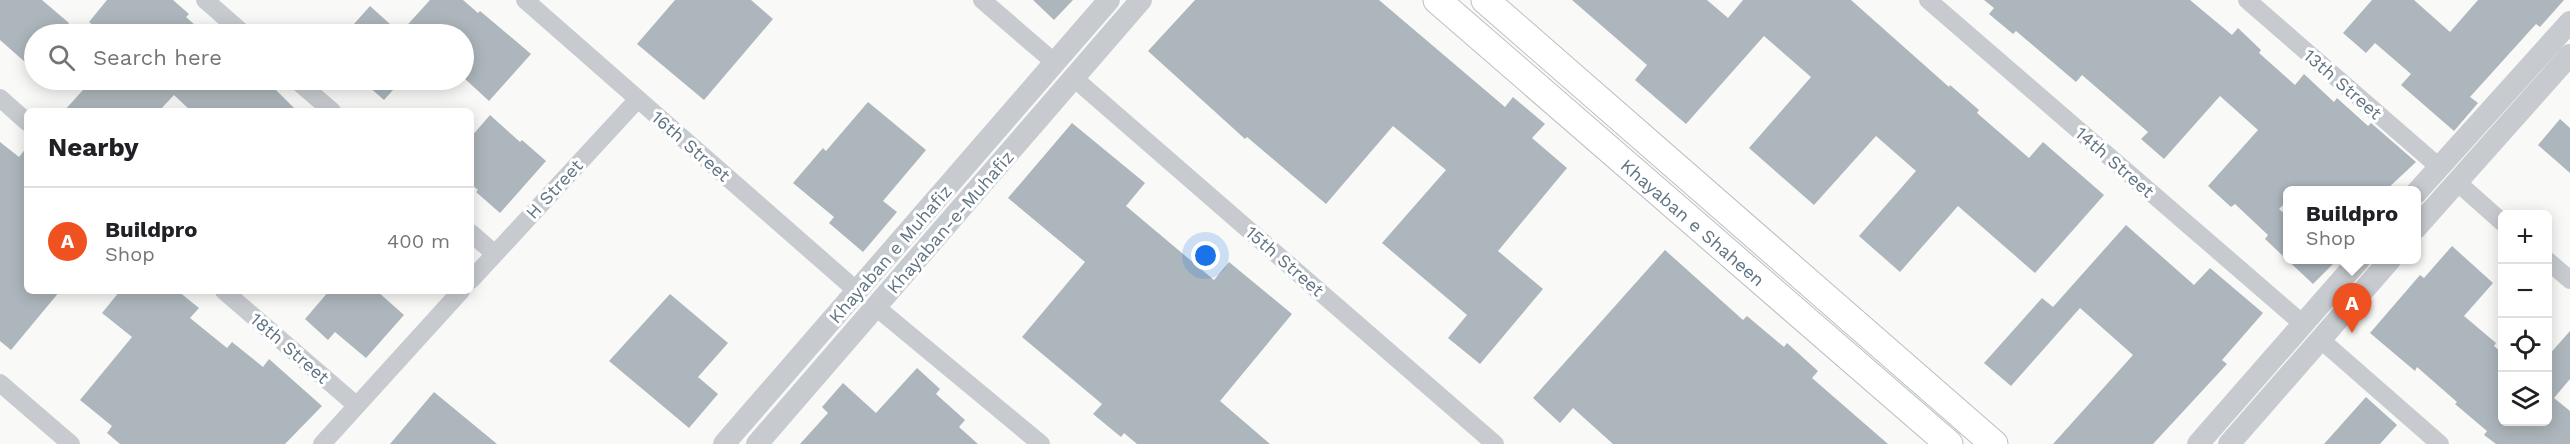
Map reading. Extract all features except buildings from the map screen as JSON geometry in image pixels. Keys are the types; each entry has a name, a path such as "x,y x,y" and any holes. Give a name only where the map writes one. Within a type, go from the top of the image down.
{"main road":[{"name":"Khayaban e Shaheen","path":"1437,0 1949,444"},
{"name":"Khayaban e Shaheen","path":"1485,0 1995,444"}],"street":[{"path":"205,0 233,24"},
{"name":"16th Street","path":"525,0 857,291"},
{"path":"982,0 1054,62 1109,0"},
{"name":"Khayaban-e-Muhafiz","path":"763,436 1142,0"},
{"name":"14th Street","path":"1928,0 2303,324"},
{"name":"13th Street","path":"2247,0 2439,167"},
{"path":"2421,187 2570,22"},
{"path":"2421,222 2570,55"},
{"name":"Khayaban e Muhafiz","path":"724,444 1054,62"},
{"name":"15th Street","path":"1075,79 1494,444"},
{"path":"308,90 329,108"},
{"path":"0,98 24,119"},
{"name":"H Street","path":"474,277 638,99"},
{"path":"2493,107 2511,121"},
{"path":"2457,182 2498,218"},
{"path":"951,183 970,198"},
{"path":"474,236 495,254"},
{"path":"2198,444 2356,264"},
{"path":"2229,444 2386,264"},
{"path":"2551,264 2570,280"},
{"name":"18th Street","path":"227,294 356,405"},
{"path":"322,444 457,294"},
{"path":"876,307 1041,444"},
{"path":"2320,339 2440,444"},
{"path":"0,383 71,444"},
{"path":"751,413 763,436"}],"place":[{"name":"Buildpro","path":"2352,333"}]}
